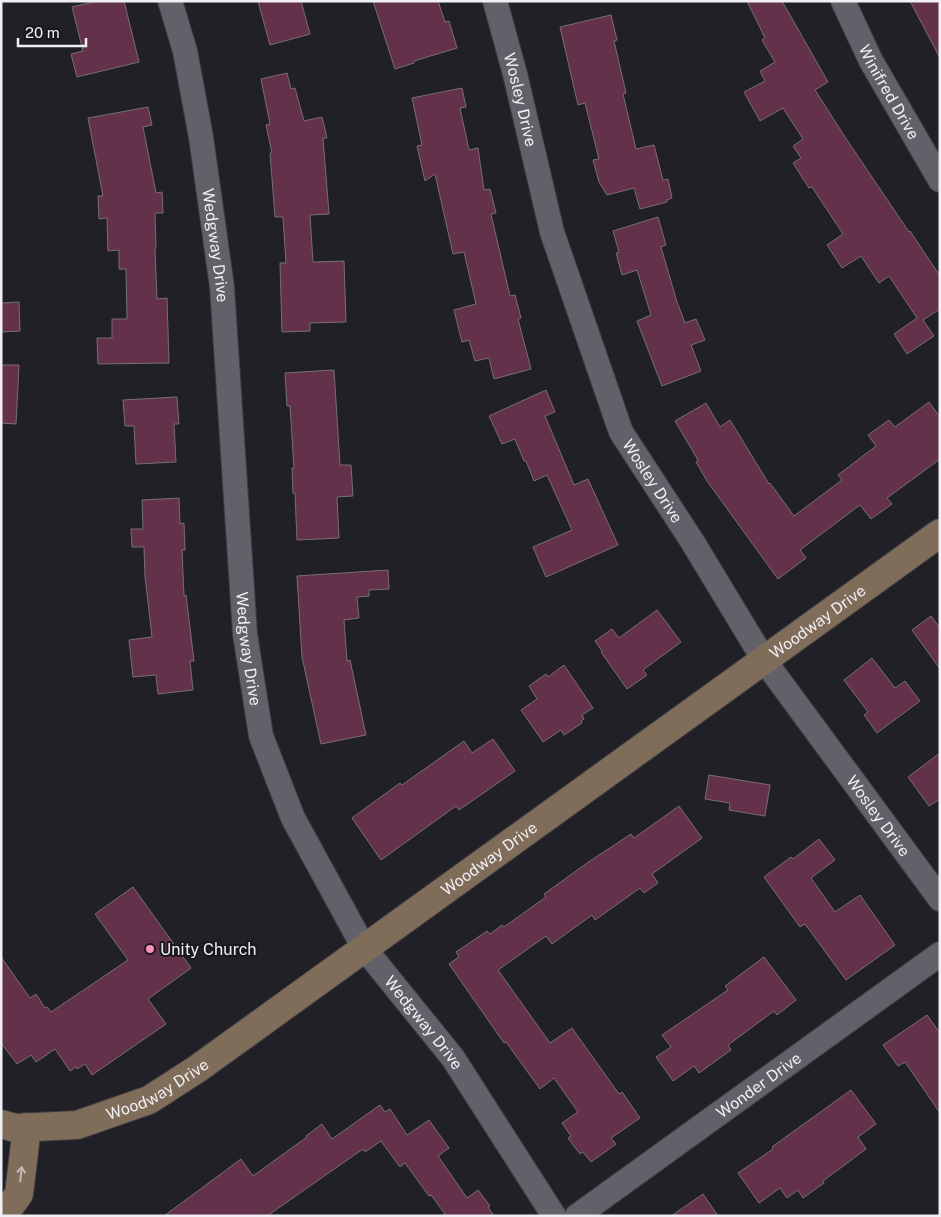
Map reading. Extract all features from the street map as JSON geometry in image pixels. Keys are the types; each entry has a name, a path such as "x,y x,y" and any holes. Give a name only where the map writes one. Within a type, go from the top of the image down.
{"street":[{"name":"Wedgway Drive","path":"170,1 185,51 201,137 222,287 245,634 261,736 293,818 364,948 453,1058 554,1216"},
{"name":"Wosley Drive","path":"495,1 515,74 552,232 621,432 692,541 764,660 940,899"},
{"name":"Winifred Drive","path":"842,1 871,61 940,180"},
{"name":"Woodway Drive","path":"14,1126 77,1125 149,1100 197,1069 940,533"},
{"name":"Wonder Drive","path":"577,1216 940,954"},
{"path":"2,1215 19,1194 14,1126"}],"building":[{"path":"97,1 124,1 139,62 77,77 71,54 83,51 72,7"},
{"path":"258,1 301,1 310,34 270,45"},
{"path":"373,1 438,1 445,22 449,21 457,48 395,69"},
{"path":"747,1 782,1 828,82 815,90 940,276 940,309 923,320 934,336 907,354 894,334 917,318 889,276 879,283 861,256 842,268 827,245 843,234 812,187 809,188 793,163 801,158 793,146 803,139 783,108 760,121 744,92 765,81 760,71 775,62 762,40 765,38"},
{"path":"910,1 940,1 940,58"},
{"path":"611,15 617,40 614,41 626,93 623,94 636,149 654,145 663,180 668,179 672,198 667,200 667,202 640,209 634,188 607,195 599,182 593,160 599,159 585,103 578,105 560,27"},
{"path":"287,73 291,89 295,88 304,121 322,117 327,138 323,138 329,214 310,215 313,262 344,261 346,322 310,323 310,331 282,332 280,263 286,263 283,217 275,217 270,153 272,153 266,125 270,124 261,79"},
{"path":"462,88 466,107 460,108 469,150 478,148 484,190 490,189 496,213 491,214 510,296 515,295 521,318 518,319 531,369 494,379 489,358 475,361 469,340 462,342 454,310 476,304 464,252 453,254 435,174 425,181 417,146 422,145 412,98"},
{"path":"148,107 152,125 143,127 156,193 162,192 163,213 155,213 157,299 167,298 169,363 98,364 97,338 112,338 112,319 127,319 126,269 119,269 119,250 108,251 107,218 99,219 98,196 103,196 88,118"},
{"path":"658,217 666,245 661,247 685,323 696,319 705,340 691,345 701,371 662,386 637,321 651,315 637,270 622,275 616,253 619,252 613,231"},
{"path":"19,302 20,331 1,332 1,303"},
{"path":"1,365 19,365 16,424 1,423"},
{"path":"334,370 340,465 351,465 353,496 337,497 339,538 297,540 295,493 293,493 292,468 294,468 290,406 287,406 285,373"},
{"path":"546,390 555,412 545,416 574,485 588,479 618,545 546,577 533,547 572,530 547,475 534,481 515,439 502,444 489,416"},
{"path":"177,397 179,424 174,424 176,462 136,464 134,426 125,426 123,400"},
{"path":"929,402 940,417 940,459 887,498 892,504 871,519 860,505 800,550 806,558 778,579 707,481 696,462 698,460 675,421 706,403 720,427 730,420 769,484 794,516 842,480 838,475 876,446 868,435 889,420 895,427"},
{"path":"179,498 180,524 184,523 185,550 182,550 184,596 186,595 194,661 190,661 193,690 158,694 156,675 133,677 129,640 152,637 145,576 144,547 132,547 131,529 143,529 142,500"},
{"path":"388,570 389,589 369,590 369,596 357,597 359,618 344,620 347,661 350,660 366,735 321,744 302,657 297,576"},
{"path":"657,610 681,642 643,670 647,675 627,689 595,641 612,629 619,638"},
{"path":"931,616 940,628 940,669 912,630"},
{"path":"872,658 895,688 905,681 920,701 877,733 864,715 868,712 844,680"},
{"path":"564,665 593,708 582,715 584,719 581,721 582,723 564,735 561,730 543,742 521,710 537,699 529,686 546,674 548,677"},
{"path":"493,739 515,771 459,810 456,806 381,860 352,818 400,783 402,785 464,741 472,753"},
{"path":"940,753 940,799 929,806 908,777"},
{"path":"709,775 770,785 765,816 729,810 730,803 705,799"},
{"path":"679,806 702,838 652,874 658,883 644,893 640,888 595,920 592,915 552,944 546,936 498,970 550,1043 572,1028 619,1094 622,1092 640,1118 611,1138 616,1144 591,1162 583,1152 580,1154 568,1138 571,1136 562,1123 578,1112 554,1078 540,1089 506,1042 504,1043 449,964 459,957 456,952 487,931 490,934 502,925 504,927 546,897 544,894 590,861 631,834 634,838"},
{"path":"819,839 835,860 811,878 835,912 860,895 895,945 846,980 805,924 800,927 764,877 791,857 793,859"},
{"path":"133,887 191,968 148,999 166,1024 92,1075 85,1064 70,1071 55,1049 36,1062 31,1055 17,1064 1,1043 1,957 30,998 36,994 45,1008 47,1007 51,1012 128,960 95,914"},
{"path":"764,957 796,1000 777,1015 774,1011 728,1045 731,1050 699,1073 694,1066 673,1081 656,1057 671,1047 662,1035 728,990 725,986"},
{"path":"927,1015 940,1033 940,1113 905,1062 898,1066 883,1045"},
{"path":"851,1090 876,1124 858,1137 866,1149 803,1198 798,1190 787,1198 780,1188 759,1203 738,1173"},
{"path":"380,1105 385,1112 390,1109 407,1135 429,1120 449,1148 438,1156 467,1198 478,1190 490,1206 488,1207 494,1216 442,1216 445,1214 405,1163 400,1167 381,1141 365,1152 363,1149 267,1216 164,1216 241,1159 253,1176 322,1124 332,1139"},
{"path":"703,1194 718,1216 671,1216"}],"place":[{"name":"Unity Church","path":"150,949"}]}
